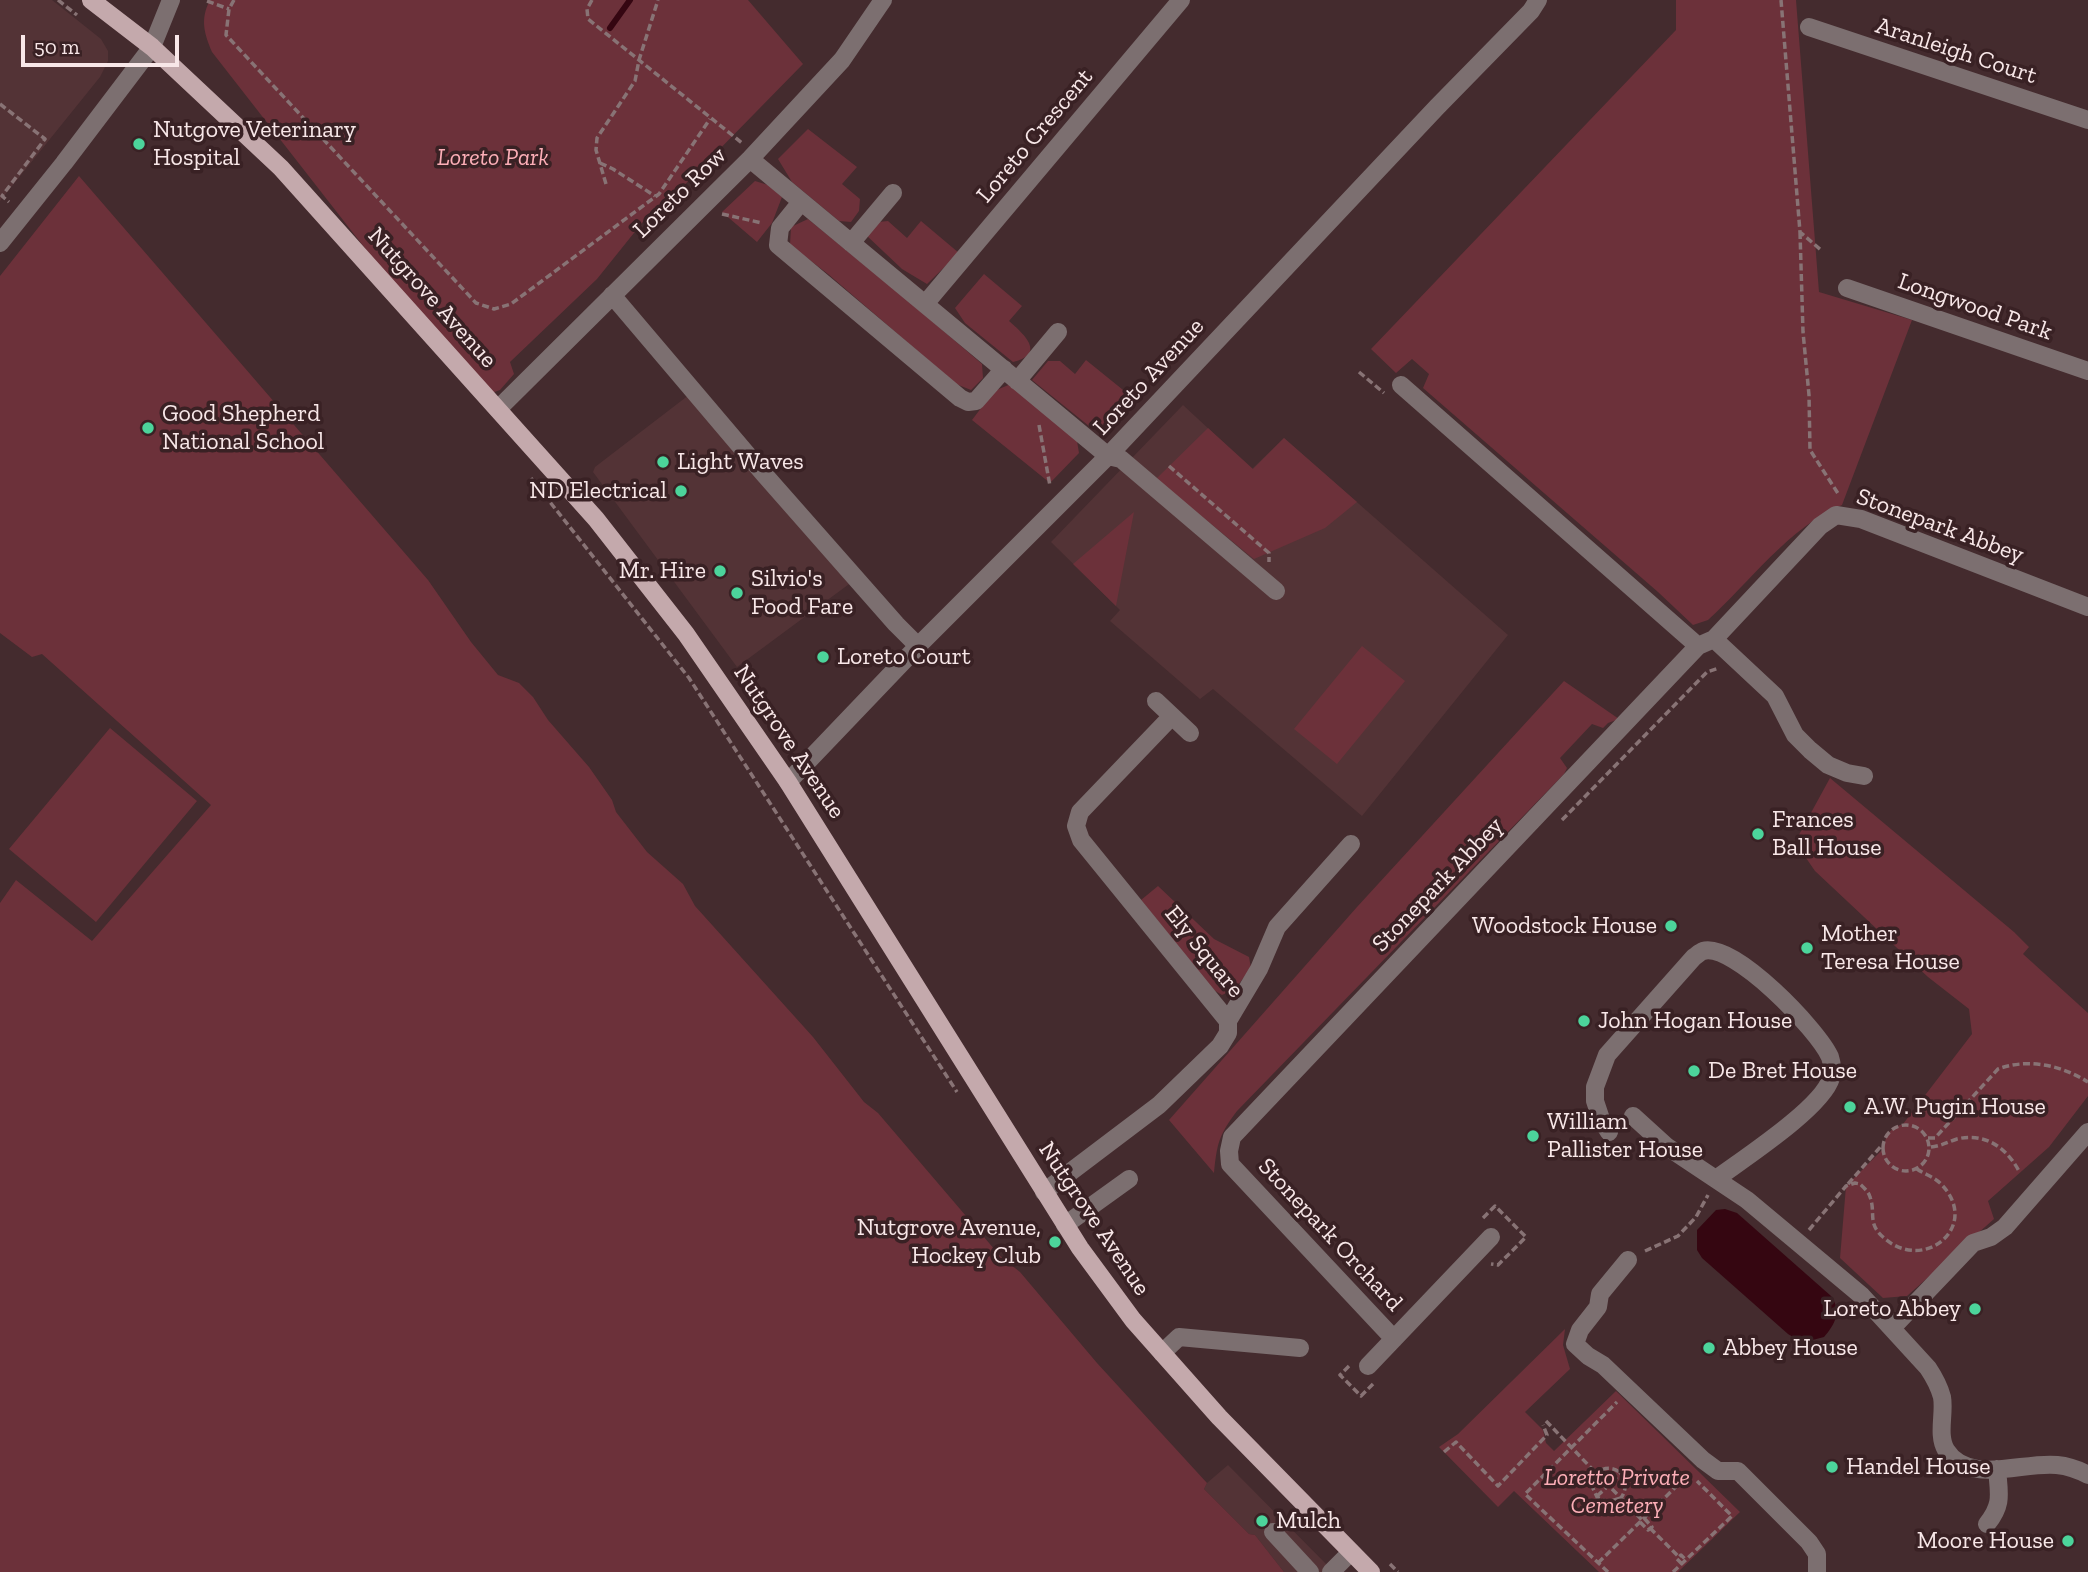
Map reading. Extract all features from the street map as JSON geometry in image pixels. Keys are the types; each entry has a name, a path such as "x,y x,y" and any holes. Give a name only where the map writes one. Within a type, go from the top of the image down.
{"main road":[{"name":"Nutgrove Avenue","path":"91,0 152,47 281,168 596,519 686,634 788,782 1080,1248 1133,1320 1219,1417 1371,1572"}],"street":[{"path":"0,243 152,47 171,0"},
{"name":"Loreto Row","path":"498,409 750,159 842,60 883,0"},
{"name":"Loreto Crescent","path":"925,304 1181,0"},
{"name":"Loreto Avenue","path":"788,782 918,646 1108,456 1531,11 1538,0"},
{"name":"Aranleigh Court","path":"1809,27 2088,120"},
{"path":"750,159 1108,456 1121,459 1273,588"},
{"path":"851,243 893,193"},
{"path":"802,202 780,228 778,245 960,398 968,402 976,401 1011,375 1058,332"},
{"name":"Longwood Park","path":"1847,288 2088,371"},
{"path":"612,295 763,473 918,646"},
{"path":"1401,385 1706,643 1775,696 1795,734 1828,765 1864,776"},
{"name":"Stonepark Abbey","path":"1230,1164 1228,1151 1232,1137 1820,526 1836,516 1861,519 2088,607"},
{"path":"1156,701 1189,733"},
{"name":"Ely Square","path":"1044,1192 1159,1105 1220,1046 1228,1033 1228,1021 1082,839 1076,827 1080,812 1172,716"},
{"path":"1228,1021 1259,970 1277,927 1351,844"},
{"path":"1609,1132 1595,1101 1595,1087 1607,1055 1694,957 1703,951 1716,952 1741,964 1796,1011 1819,1039 1830,1059 1832,1076 1824,1093 1798,1118 1716,1179"},
{"path":"1633,1116 1666,1146 1747,1200 1862,1296 1892,1328 1937,1380 1942,1398 1942,1431 1946,1450 1955,1460 1982,1470 2024,1465 2058,1465 2088,1475"},
{"path":"1892,1328 1973,1243 1991,1237 2005,1227 2088,1132"},
{"name":"Stonepark Orchard","path":"1230,1164 1394,1339"},
{"path":"1065,1225 1129,1179"},
{"name":"Stonepark Orchard","path":"1367,1368 1483,1232"},
{"path":"1628,1260 1600,1294 1598,1307 1580,1330 1575,1344 1603,1365 1703,1460 1718,1471 1738,1471 1809,1542 1817,1554 1816,1572"},
{"path":"1163,1353 1180,1337 1300,1348"},
{"path":"1987,1524 1996,1513 2000,1502 1997,1469"},
{"path":"1273,1532 1310,1572"},
{"path":"1331,1572 1351,1552"}],"path":[{"path":"234,0 229,9 226,35 477,303 494,309 511,304 656,197 710,119"},
{"path":"592,0 587,9 588,19 748,147 750,159"},
{"path":"606,184 596,150 597,138 635,80 658,0"},
{"path":"1781,0 1800,232 1802,332 1809,395 1810,450 1839,495"},
{"path":"207,1 229,9"},
{"path":"0,104 45,139 2,196 9,202"},
{"path":"600,163 656,197"},
{"path":"1800,232 1821,250"},
{"path":"1033,394 1051,492"},
{"path":"1169,466 1269,553 1273,588"},
{"path":"524,470 688,678 962,1099"},
{"path":"1562,821 1707,672 1718,667 1727,671"},
{"path":"1928,1138 1935,1138 1998,1069 2012,1064 2038,1063 2065,1070 2088,1082"},
{"path":"1798,1242 1895,1127 1903,1124 1918,1127 1928,1138 1930,1147 1928,1157 1917,1168 1904,1171 1891,1165 1885,1157 1883,1144"},
{"path":"1930,1147 1958,1139 1987,1139 2008,1154 2020,1173"},
{"path":"1846,1186 1860,1184 1867,1191 1875,1228 1894,1245 1908,1250 1933,1248 1944,1241 1951,1231 1955,1222 1955,1208 1939,1181 1917,1168"},
{"path":"1628,1260 1678,1236 1696,1217 1716,1179"},
{"path":"1483,1232 1495,1206 1526,1237 1498,1265 1490,1264"},
{"path":"1367,1368 1362,1395 1340,1375 1367,1368"},
{"path":"1608,1572 1525,1494 1617,1402"},
{"path":"1444,1452 1457,1442 1498,1486 1547,1435 1544,1423 1572,1447 1642,1520 1648,1530 1650,1528 1679,1557 1677,1559 1684,1562"},
{"path":"1612,1468 1621,1473 1626,1484 1624,1494 1616,1501 1608,1502 1597,1497 1591,1484 1596,1473 1601,1469 1612,1468"},
{"path":"1597,1497 1621,1473"},
{"path":"1598,1563 1689,1474 1732,1516 1674,1572"},
{"path":"1388,1563 1398,1572"}],"shaded area":[{"path":"0,0 52,0 101,39 108,51 108,61 100,77 0,201"},
{"path":"698,388 860,576 737,667 593,472 595,467"},
{"path":"1183,405 1252,469 1284,438 1508,635 1362,816 1213,689 1200,699 1110,621 1120,610 1051,542"},
{"path":"1725,1209 1737,1213 1831,1296 1837,1313 1824,1337 1806,1340 1788,1334 1702,1258 1697,1250 1697,1230 1716,1210"},
{"path":"1228,1465 1334,1572 1284,1572 1255,1535 1249,1534 1204,1489 1207,1483"}],"green space":[{"name":"Loreto Park","path":"210,0 748,0 803,64 661,209 654,208 597,279 510,362 514,374 500,390 481,397 212,52 204,26"},
{"path":"1676,0 1796,0 1819,292 1912,320 1842,505 1787,541 1708,620 1693,625 1423,388 1429,374 1412,359 1396,373 1371,349 1676,30"},
{"path":"808,129 857,167 842,184 860,199 859,211 851,222 839,221 792,182 778,159"},
{"path":"79,176 428,580 471,642 498,675 519,683 533,697 548,720 589,767 612,800 616,812 647,852 683,884 695,906 813,1037 864,1102 878,1113 1001,1257 1020,1272 1097,1363 1207,1483 1204,1489 1249,1534 1255,1535 1284,1572 0,1572 0,903 16,880 92,941 211,805 42,654 32,657 0,633 0,276"},
{"path":"755,181 768,185 782,197 772,223 757,242 722,212"},
{"path":"808,219 982,364 983,378 971,390 956,384 828,274 790,245 791,227"},
{"path":"888,221 907,238 921,221 959,253 927,284 902,269 866,235 878,222"},
{"path":"984,274 1022,306 1009,321 1029,344 1029,354 1023,359 1013,362 965,323 955,308"},
{"path":"1086,360 1133,398 1110,425 1102,429 1089,426 1032,380 1048,361 1060,361 1075,374"},
{"path":"1011,384 1077,441 1079,453 1050,483 972,420 994,391"},
{"path":"1208,428 1253,469 1284,438 1357,502 1325,528 1254,559 1156,479"},
{"path":"1134,512 1116,606 1073,564"},
{"path":"1362,646 1405,681 1337,764 1294,729"},
{"path":"1564,681 1619,719 1603,728 1592,724 1560,758 1567,768 1564,774 1237,1111 1220,1140 1214,1173 1169,1120 1357,907"},
{"path":"110,728 197,801 96,922 9,849"},
{"path":"1830,778 2014,932 2029,947 2023,954 2088,1013 2088,1096 2049,1147 1988,1201 1994,1219 1907,1296 1883,1298 1840,1258 1846,1186 1883,1149 1887,1134 1903,1124 1972,1034 1969,1009 1928,977 1815,871 1795,842"},
{"path":"1158,886 1214,939 1249,957 1251,968 1235,989 1222,995 1212,989 1141,900"},
{"name":"Loretto Private Cemetery","path":"1565,1329 1563,1345 1570,1369 1525,1412 1543,1430 1546,1443 1554,1451 1616,1391 1740,1512 1678,1572 1599,1572 1514,1491 1498,1507 1439,1447 1458,1434"}],"waterway":[{"path":"610,28 630,0"}],"place":[{"name":"Nutgove Veterinary Hospital","path":"139,144"},
{"name":"Good Shepherd National School","path":"148,428"},
{"name":"Light Waves","path":"663,462"},
{"name":"ND Electrical","path":"681,491"},
{"name":"Mr. Hire","path":"720,571"},
{"name":"Silvio's Food Fare","path":"737,593"},
{"name":"Loreto Court","path":"823,657"},
{"name":"Frances Ball House","path":"1758,834"},
{"name":"Woodstock House","path":"1671,926"},
{"name":"Mother Teresa House","path":"1807,948"},
{"name":"John Hogan House","path":"1584,1021"},
{"name":"De Bret House","path":"1694,1071"},
{"name":"A.W. Pugin House","path":"1850,1107"},
{"name":"William Pallister House","path":"1533,1136"},
{"name":"Nutgrove Avenue, Hockey Club","path":"1055,1242"},
{"name":"Loreto Abbey","path":"1975,1309"},
{"name":"Abbey House","path":"1709,1348"},
{"name":"Handel House","path":"1832,1467"},
{"name":"Mulch","path":"1262,1521"},
{"name":"Moore House","path":"2068,1541"}]}
